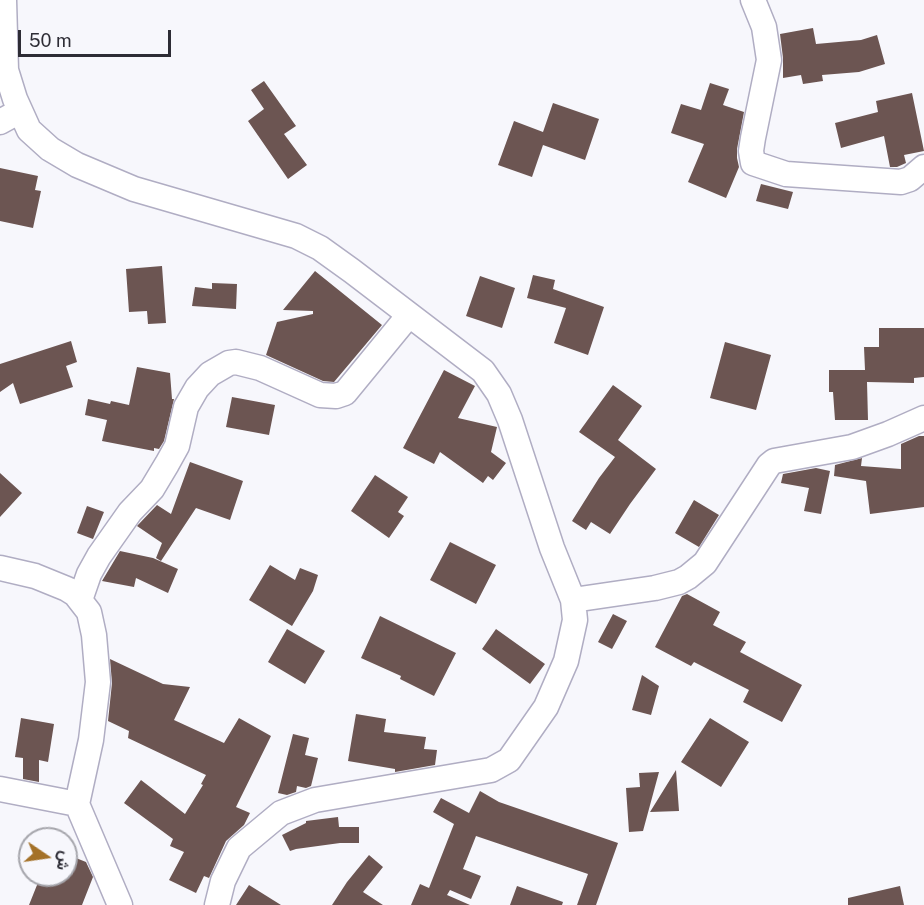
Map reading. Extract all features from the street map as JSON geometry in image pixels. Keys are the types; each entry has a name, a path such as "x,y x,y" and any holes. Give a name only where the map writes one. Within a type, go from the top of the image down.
{"street":[{"path":"4,0 10,116 51,149 77,165 134,189 296,236 320,248 483,371 499,394 510,420 552,548 573,600 575,620 566,661 546,707 509,760 491,770 315,800 281,813 239,848 223,881 217,905"},
{"path":"753,0 764,27 769,60 753,138 751,151 753,163 786,174 901,182 910,179 924,167"},
{"path":"80,600 89,574 99,555 130,512 152,489 167,464 177,446 186,407 197,388 210,374 229,363 236,362 261,368 320,395 336,396 345,393 409,315"},
{"path":"573,600 655,588 679,582 705,563 769,465 774,461 852,447 924,418"},
{"path":"0,568 34,576 67,589 89,612 94,635 98,682 91,740 77,804 120,905"},
{"path":"0,789 77,804"}],"building":[{"path":"813,28 816,44 861,40 877,35 885,64 859,72 822,75 823,81 803,84 801,75 783,78 780,34"},
{"path":"264,81 296,126 284,134 307,165 288,179 248,121 264,109 251,90"},
{"path":"710,83 729,89 723,105 744,112 737,149 739,167 726,198 688,182 704,144 671,133 681,104 701,110"},
{"path":"912,93 924,151 904,155 906,163 890,167 884,136 841,148 835,123 878,112 876,101"},
{"path":"553,103 599,119 585,160 543,145 532,177 498,165 514,121 543,132"},
{"path":"0,168 38,176 35,190 41,191 33,228 0,221"},
{"path":"761,184 793,192 788,209 756,201"},
{"path":"162,266 166,323 148,324 147,311 129,312 126,269"},
{"path":"315,271 382,325 334,382 323,381 266,355 277,322 313,314 313,311 283,310"},
{"path":"533,275 555,280 553,289 604,307 588,355 554,343 566,308 527,298"},
{"path":"480,276 515,288 502,328 466,316"},
{"path":"212,283 237,284 236,309 192,306 195,287 212,289"},
{"path":"879,328 924,328 924,377 914,378 914,383 867,382 868,420 835,420 833,392 829,392 829,370 865,370 864,347 879,347"},
{"path":"71,341 77,362 66,366 73,387 20,404 13,383 0,392 0,364"},
{"path":"725,342 771,355 756,410 710,398"},
{"path":"137,367 170,373 172,399 174,399 164,441 159,449 154,448 154,451 102,441 107,420 85,415 88,399 129,405"},
{"path":"444,370 475,386 458,418 497,427 491,452 506,463 493,480 488,476 483,483 440,452 434,464 403,448"},
{"path":"613,385 642,406 618,440 656,469 610,534 591,522 586,530 572,521 615,457 579,432"},
{"path":"232,397 275,405 269,435 226,427"},
{"path":"924,436 924,507 870,514 866,481 834,476 835,465 862,458 861,466 901,469 901,444"},
{"path":"190,462 243,481 230,520 196,508 161,561 156,558 162,543 137,526 157,505 171,514"},
{"path":"816,468 830,471 821,514 804,511 809,488 781,483 783,474"},
{"path":"0,473 22,493 0,517"},
{"path":"375,475 408,497 398,512 404,516 389,538 351,511"},
{"path":"694,500 719,515 699,547 675,533"},
{"path":"87,506 104,512 93,539 77,533"},
{"path":"450,542 496,565 476,604 430,580"},
{"path":"120,551 153,558 178,569 168,593 136,578 134,587 102,581"},
{"path":"270,565 295,580 300,568 318,575 313,591 292,626 249,600"},
{"path":"687,594 720,612 713,625 746,642 740,652 802,685 782,722 743,702 749,690 694,662 691,666 655,647 682,596"},
{"path":"613,614 627,621 612,649 598,642"},
{"path":"380,616 456,653 434,696 400,679 401,676 361,658"},
{"path":"287,629 325,651 305,684 268,662"},
{"path":"496,629 545,664 530,684 482,649"},
{"path":"110,659 163,684 190,687 174,720 224,743 239,718 271,736 236,807 250,813 244,825 226,841 209,878 204,876 196,893 169,880 184,852 170,846 173,839 124,803 141,780 185,814 203,785 201,784 206,775 128,738 129,731 108,721 112,683"},
{"path":"642,675 659,686 651,715 632,710"},
{"path":"356,714 386,719 384,732 426,737 424,749 437,750 435,765 395,772 395,769 348,761"},
{"path":"21,718 54,724 48,762 39,760 39,782 23,779 23,758 15,757"},
{"path":"710,718 749,742 721,787 681,762"},
{"path":"293,734 309,738 305,755 318,758 311,786 306,788 297,786 296,792 287,795 278,793"},
{"path":"676,770 679,811 650,812"},
{"path":"659,772 643,831 629,832 626,788 640,787 639,773"},
{"path":"480,791 499,802 618,843 596,905 577,905 588,874 476,836 463,869 481,876 471,899 450,890 447,895 470,905 411,905 420,884 429,888 454,824 433,812 441,798 469,813"},
{"path":"338,817 339,827 359,827 359,843 340,843 290,851 282,835 306,821"},
{"path":"369,855 383,867 363,892 383,905 332,905 347,882"},
{"path":"78,859 86,862 93,877 82,905 29,905 36,887 78,887"},
{"path":"249,885 281,905 236,905"},
{"path":"517,886 563,902 562,905 510,905"},
{"path":"900,886 904,905 848,905 848,898"}]}
